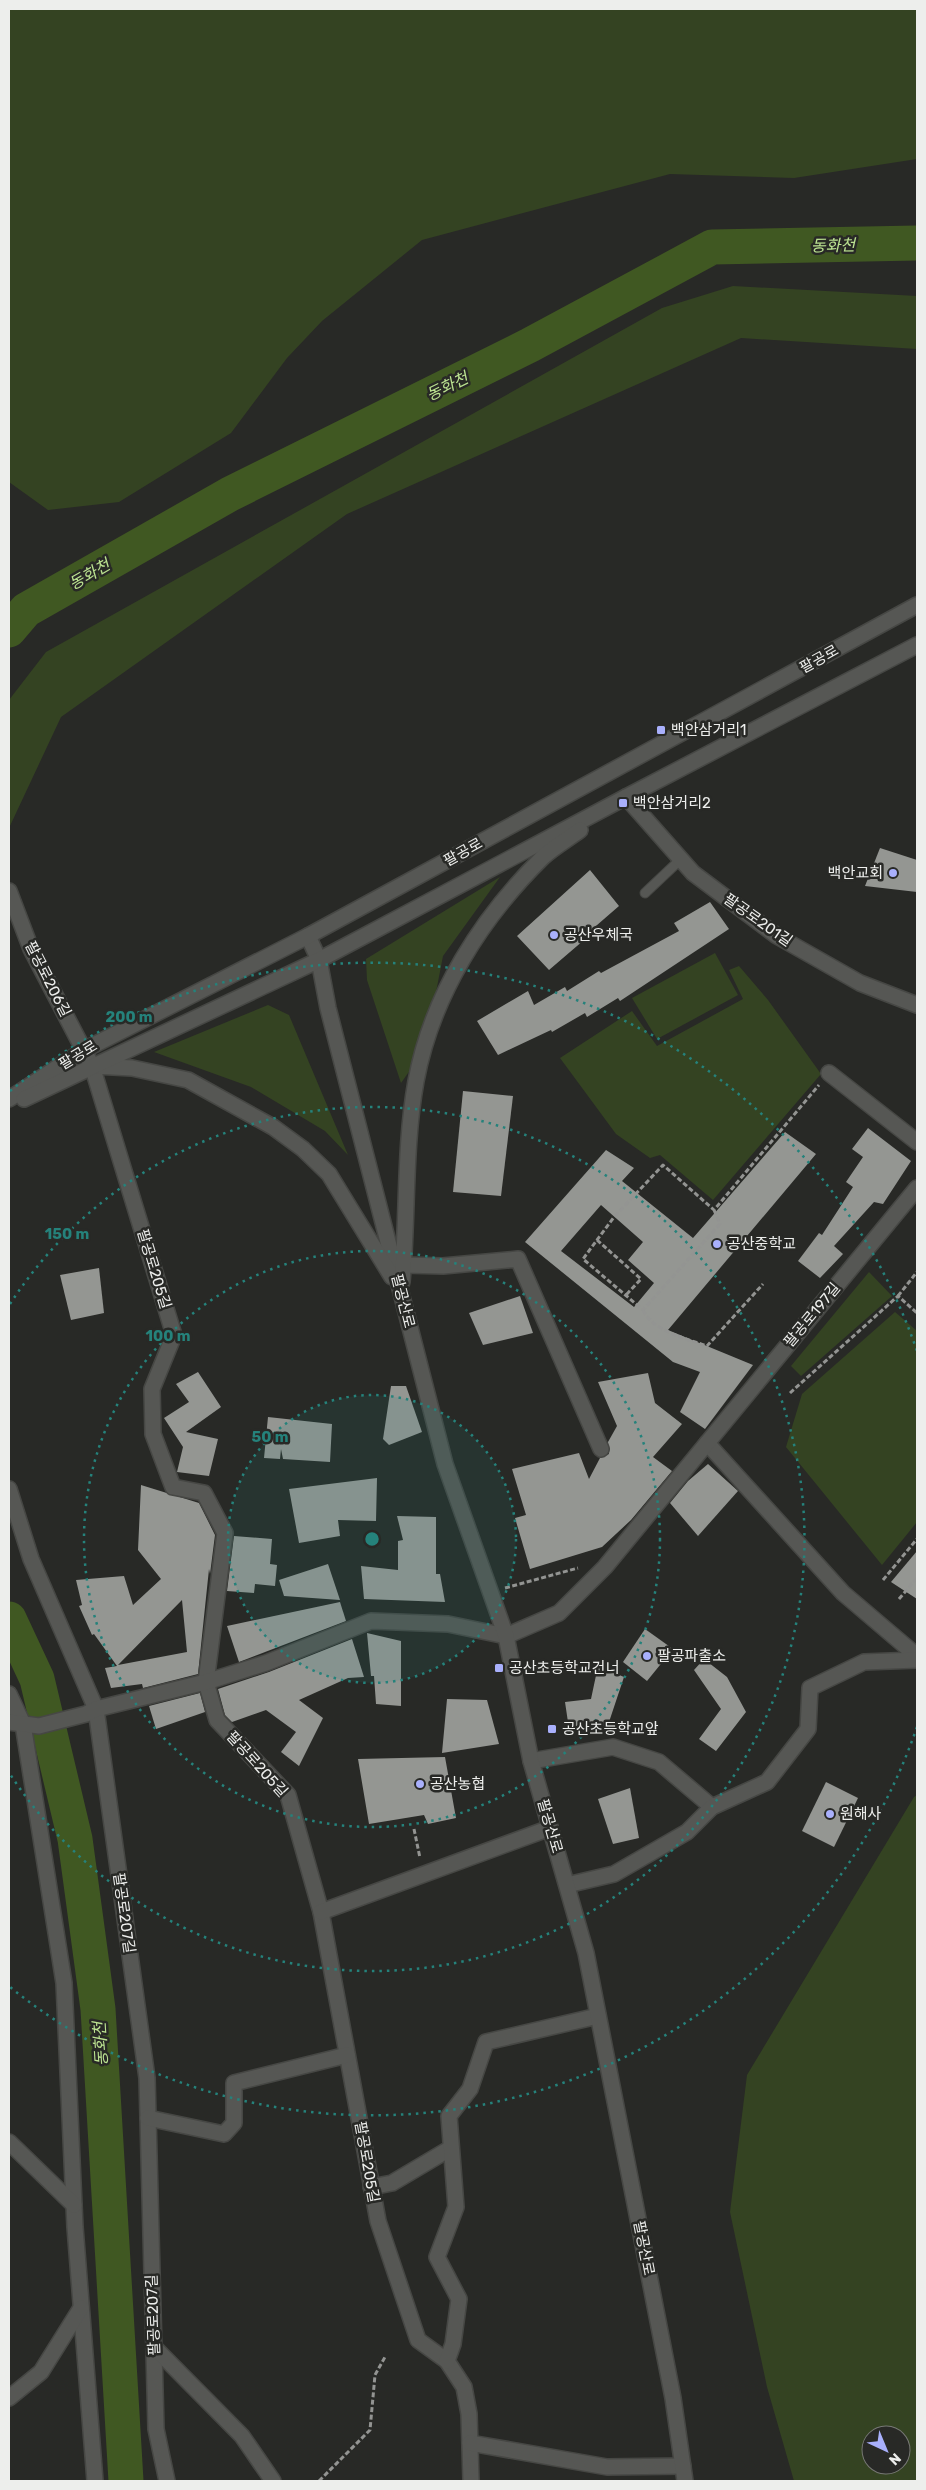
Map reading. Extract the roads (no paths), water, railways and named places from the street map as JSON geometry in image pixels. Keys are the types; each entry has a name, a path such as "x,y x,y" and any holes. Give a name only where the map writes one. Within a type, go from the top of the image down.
{"street":[{"name":"팔공로","path":"9,1099 84,1050 308,936 917,605"},
{"name":"팔공로","path":"9,1106 319,960 917,645"},
{"name":"팔공로201길","path":"626,797 693,874 777,936 860,983 917,1005"},
{"path":"402,1294 408,1151 416,1081 435,1015 458,965 484,922 544,856 626,797"},
{"name":"팔공로206길","path":"9,891 30,948 92,1066"},
{"name":"팔공산로","path":"308,936 319,960 328,1008 445,1464 506,1636 532,1761 586,1953 673,2398 685,2481"},
{"path":"92,1066 132,1068 188,1080 227,1100 280,1132 303,1149 329,1174 402,1294"},
{"name":"팔공로205길","path":"92,1066 174,1335 152,1389 153,1434 173,1487 204,1493 225,1534 206,1682 217,1720 288,1795 322,1912 378,2221 418,2340 447,2361 464,2388 470,2443 471,2481"},
{"path":"829,1073 917,1142"},
{"name":"팔공로197길","path":"506,1636 559,1613 605,1566 917,1188"},
{"path":"404,1265 443,1266 518,1259 601,1449"},
{"path":"707,1443 844,1592 917,1656"},
{"name":"팔공로207길","path":"9,1489 31,1559 91,1711 147,2078 156,2429 167,2481"},
{"path":"16,1723 39,1726 206,1682 266,1663 371,1621 448,1624 506,1636"},
{"path":"566,1885 614,1874 687,1832 712,1807 767,1782 808,1728 810,1688 864,1662 917,1660"},
{"path":"9,1694 64,1983 74,2205 95,2481"},
{"path":"532,1761 613,1747 659,1762 712,1807"},
{"path":"322,1912 550,1828"},
{"path":"447,2361 453,2344 459,2299 436,2257 456,2207 449,2116 470,2089 486,2042 598,2016"},
{"path":"148,2118 224,2134 234,2123 234,2083 348,2055"},
{"path":"9,2142 74,2205"},
{"path":"372,2187 392,2183 451,2148"},
{"path":"9,2398 41,2372 82,2308"},
{"path":"154,2347 242,2436 273,2481"},
{"path":"470,2443 606,2467 683,2466"}],"lane":[{"path":"645,894 681,859"}],"waterway":[{"name":"동화천","path":"9,630 26,610 230,494 530,345 712,247 917,243"},
{"name":"동화천","path":"9,1619 37,1679 75,1839 98,2009 126,2481"}],"place":[{"name":"백안삼거리1","path":"661,730"},
{"name":"백안삼거리2","path":"623,803"},
{"name":"백안교회","path":"893,873"},
{"name":"공산우체국","path":"554,935"},
{"name":"공산중학교","path":"717,1244"},
{"name":"팔공파출소","path":"647,1656"},
{"name":"공산초등학교건너","path":"499,1668"},
{"name":"공산초등학교앞","path":"552,1729"},
{"name":"공산농협","path":"420,1784"},
{"name":"원해사","path":"830,1814"}]}
